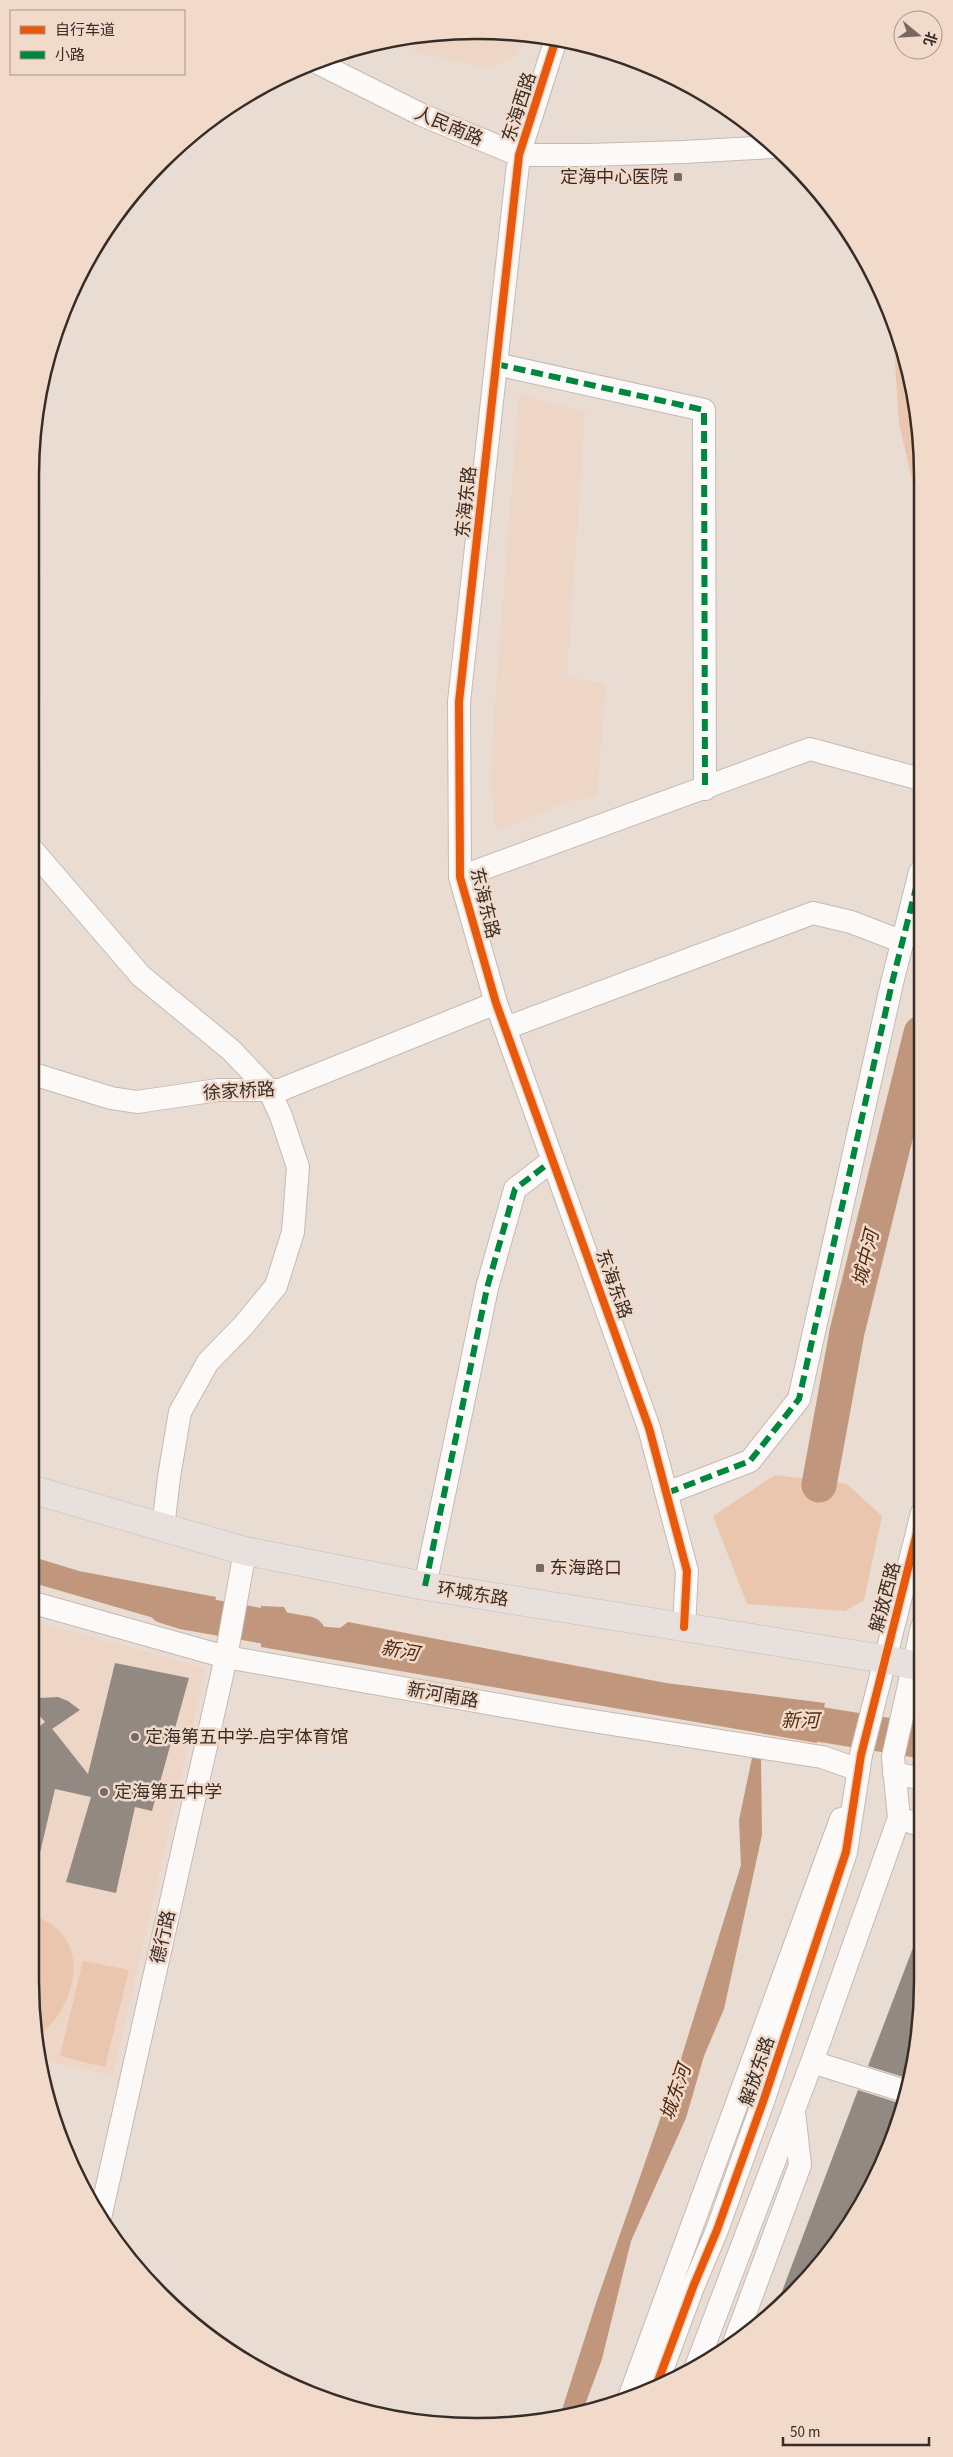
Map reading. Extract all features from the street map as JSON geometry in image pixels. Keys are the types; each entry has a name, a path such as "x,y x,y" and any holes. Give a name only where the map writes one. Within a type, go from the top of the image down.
{"main road":[{"name":"环城东路","path":"39,1492 245,1551 425,1586 914,1665"}],"street":[{"name":"东海西路","path":"519,154 554,46"},
{"name":"人民南路","path":"325,66 422,115 519,154 664,153 764,146"},
{"name":"东海东路","path":"519,154 459,702 460,877 496,1003 650,1428 687,1571 684,1628"},
{"path":"496,364 704,410 705,789"},
{"path":"460,877 705,789 810,749 914,777"},
{"path":"39,857 141,976 231,1050 269,1090 281,1116 298,1167 293,1232 276,1286 244,1326 208,1362 180,1412 163,1528"},
{"path":"667,1493 750,1461 799,1398 914,897"},
{"path":"506,1028 813,913 851,922 903,942"},
{"name":"徐家桥路","path":"39,1076 111,1098 138,1102 218,1090 280,1090 496,1003"},
{"path":"425,1586 487,1288 515,1189 553,1160"},
{"name":"解放西路","path":"860,1762 872,1707 914,1544"},
{"name":"德行路","path":"102,2207 226,1657 245,1551"},
{"name":"新河南路","path":"39,1605 226,1657 561,1716 860,1762"},
{"path":"700,2357 812,2062 899,1818 894,1765 903,1711 914,1678"},
{"path":"632,2389 860,1762"},
{"name":"解放东路","path":"659,2378 692,2287 717,2230 764,2099 846,1852 860,1762"},
{"path":"894,1765 914,1775"},
{"path":"899,1818 914,1823"},
{"path":"812,2062 900,2090"},
{"path":"764,2099 793,2109"},
{"path":"738,2331 800,2165 793,2109"}],"shaded area":[{"path":"476,39 524,41 515,57 487,68 423,54 403,45 419,42"},
{"path":"894,346 911,419 914,489 899,423"},
{"path":"519,394 585,412 567,677 606,684 597,795 563,803 496,832 491,782 495,703"},
{"path":"775,1475 847,1484 882,1516 864,1600 845,1611 747,1604 713,1516"},
{"name":"定海第五中学","path":"39,1622 206,1668 113,2076 46,2061 42,2038 39,1980"},
{"path":"39,1919 50,1923 64,1936 71,1952 74,1969 71,1987 64,2005 53,2022 42,2033"},
{"path":"83,1961 129,1970 105,2067 60,2056"}],"water":[{"path":"39,1559 79,1571 216,1597 209,1634 39,1585"},
{"name":"新河","path":"261,1606 284,1607 293,1624 340,1628 348,1622 666,1683 825,1703 817,1743 261,1647"},
{"name":"城东河","path":"752,1758 761,1758 762,1835 724,2009 704,2056 686,2118 631,2241 602,2359 585,2404 562,2410 597,2300 680,2062 741,1865 739,1820"}],"building":[{"path":"115,1663 189,1678 152,1811 135,1807 116,1893 66,1882 91,1797 55,1789 39,1857 39,1727 45,1722 39,1715 39,1698 58,1697 68,1701 80,1710 52,1729 88,1774"},
{"path":"914,1945 911,2038 903,2077 868,2066"},
{"path":"858,2090 897,2102 881,2148 856,2199 824,2247 781,2295"}],"waterway":[{"name":"城中河","path":"819,1485 847,1332 914,1061"},
{"name":"新河","path":"165,1606 184,1612 308,1634"},
{"name":"新河","path":"775,1717 914,1740"}],"marked path":[{"path":"496,364 704,410 705,789"},
{"path":"667,1493 750,1461 799,1399 892,983 914,896"},
{"path":"425,1586 487,1288 515,1189 553,1160"}],"cycle path":[{"path":"554,46 519,155 459,702 460,877 496,1003 649,1428 687,1571 684,1627"},
{"path":"659,2378 693,2287 717,2230 764,2099 846,1852 861,1755 914,1545"}],"place":[{"name":"定海中心医院","path":"678,177"},
{"name":"东海路口","path":"540,1568"},
{"name":"定海第五中学-启宇体育馆","path":"135,1737"},
{"name":"定海第五中学","path":"104,1792"}]}
